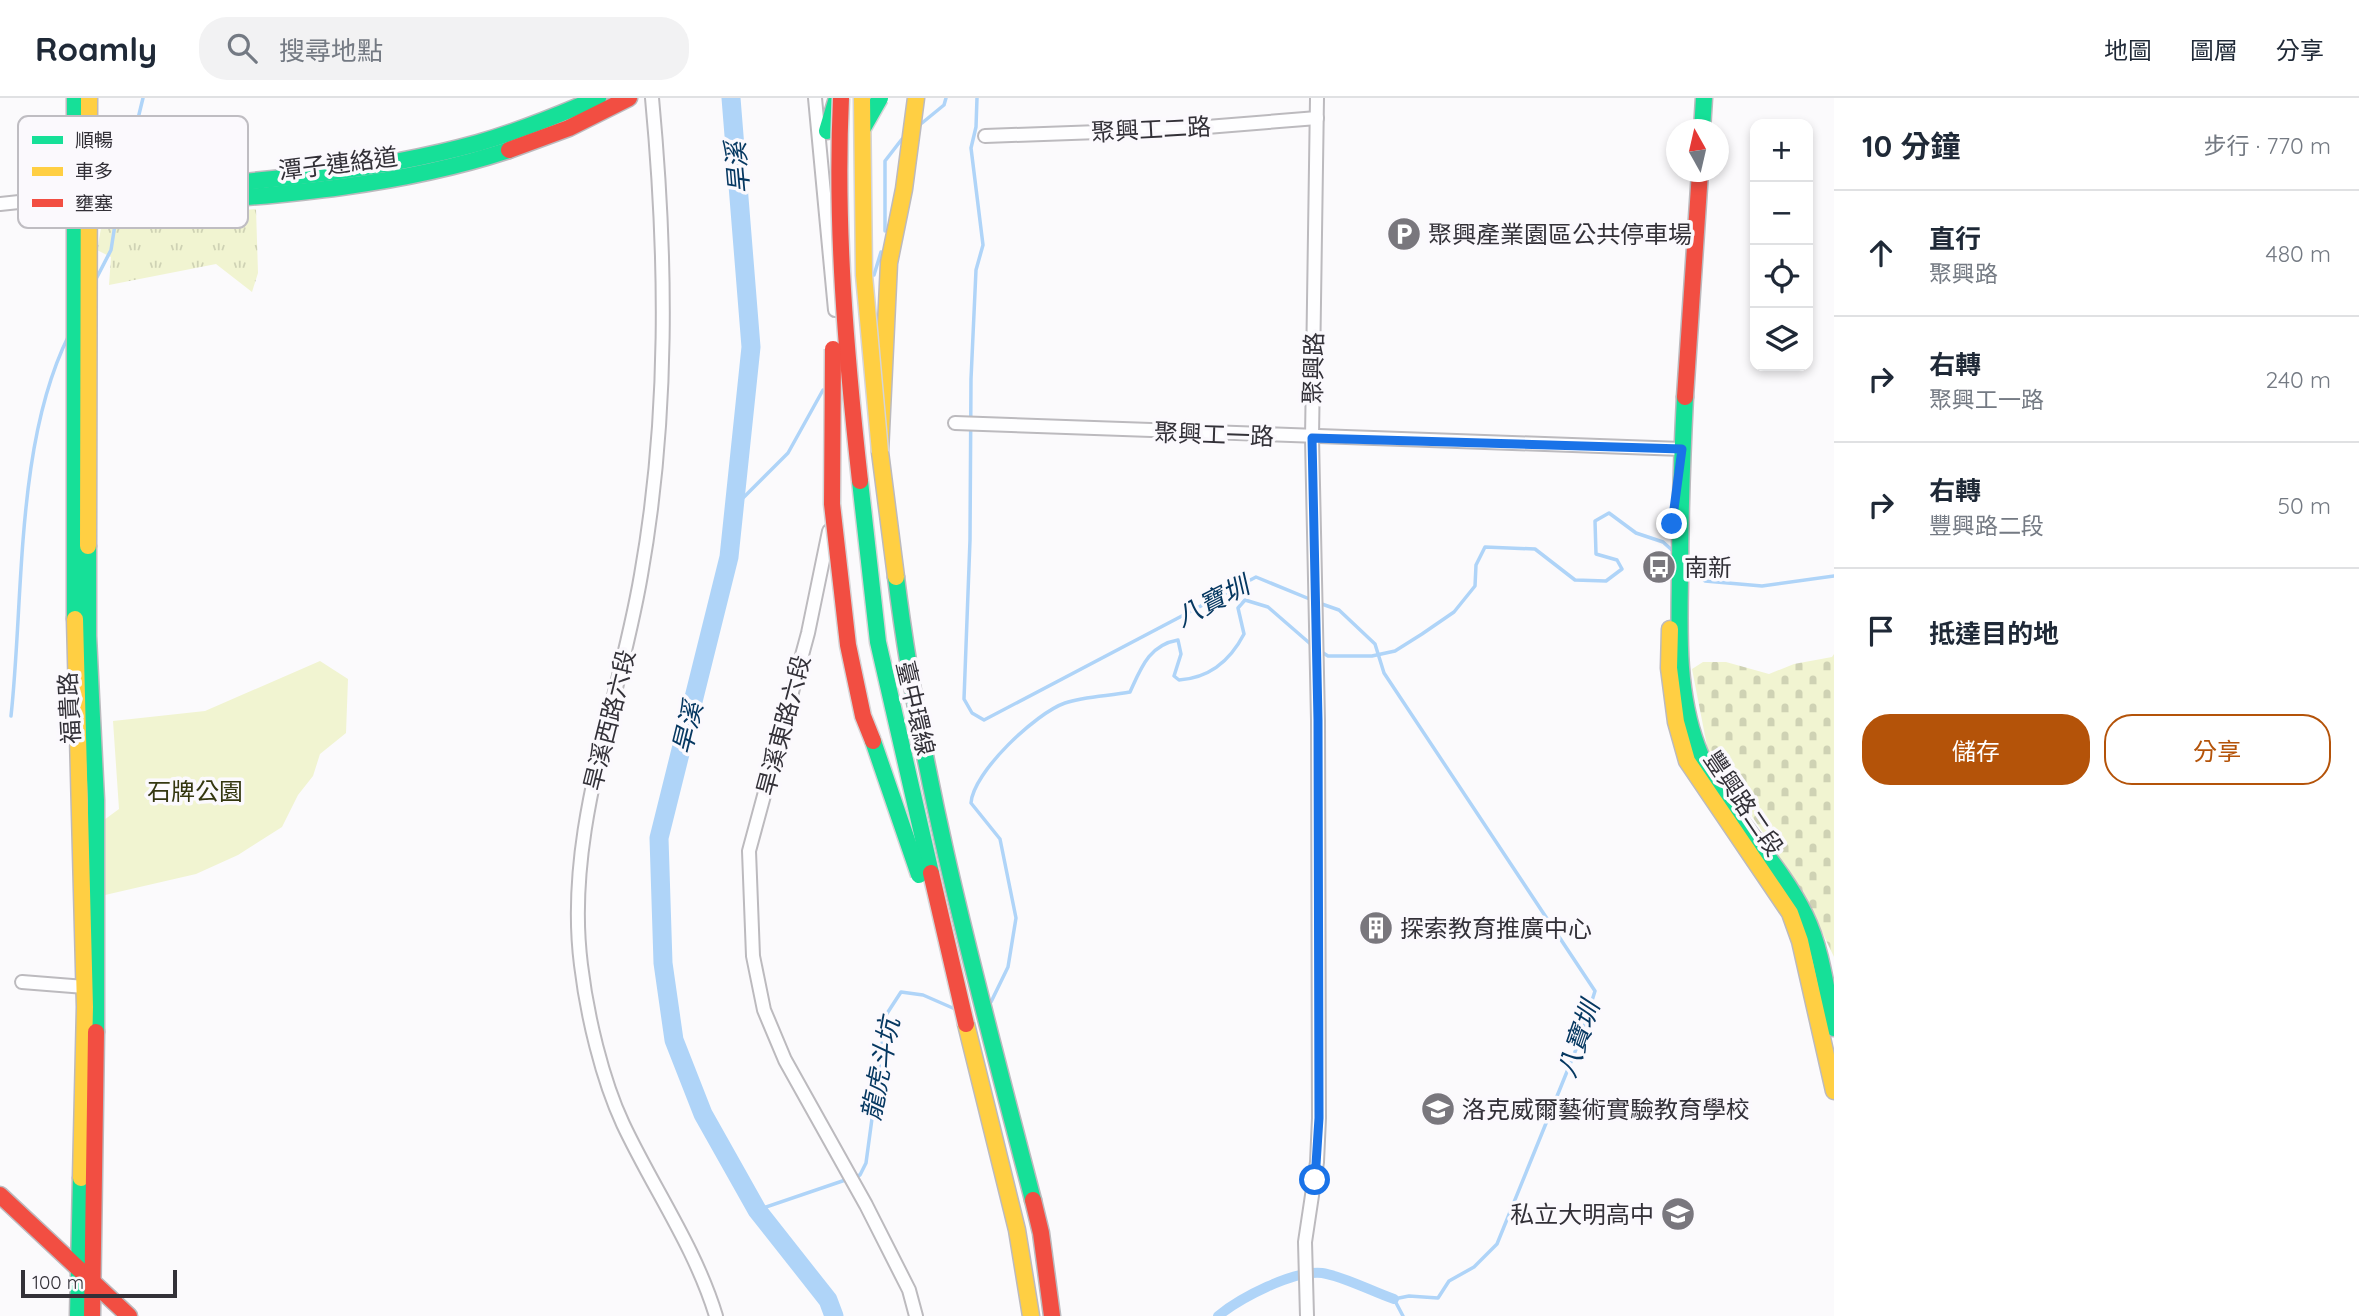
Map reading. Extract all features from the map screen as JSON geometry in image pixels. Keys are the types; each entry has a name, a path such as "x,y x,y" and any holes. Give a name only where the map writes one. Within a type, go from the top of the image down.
{"main road":[{"name":"福貴路","path":"75,98 76,116"},
{"name":"福貴路","path":"88,116 89,98"},
{"path":"521,139 598,98"},
{"path":"521,139 580,123 629,98"},
{"path":"839,98 827,131 832,504 848,645 863,716 886,772 966,1024"},
{"name":"臺中環線","path":"839,98 838,163 848,375 878,642 966,1024 1017,1230 1031,1316"},
{"name":"臺中環線","path":"862,98 859,165 871,372 903,636 959,913 1041,1233 1052,1316"},
{"path":"830,281 864,125 880,98"},
{"path":"880,452 889,263 904,189 916,98"},
{"path":"1703,119 1704,98"},
{"name":"潭子連絡道","path":"248,196 336,188 435,171 521,139"},
{"name":"豐興路二段","path":"1699,182 1669,668 1676,722 1687,761 1790,913 1800,941 1834,1091"},
{"name":"福貴路","path":"78,1316 85,987 75,641 82,228"},
{"name":"福貴路","path":"82,228 88,622 96,800 97,985 92,1316"},
{"name":"豐興路二段","path":"1676,553 1680,644 1691,726 1709,771 1799,903 1814,940 1834,1027"},
{"path":"0,1195 129,1316"}],"street":[{"name":"旱溪西路六段","path":"652,98 664,258 661,391 653,497 634,620 587,805 581,851 578,919 581,965 593,1028 621,1119 682,1232 706,1284 716,1316"},
{"name":"旱溪東路六段","path":"815,98 838,340 836,456 830,525 808,633 748,851 753,956 764,1010 785,1060 866,1205 909,1290 916,1316"},
{"name":"聚興路","path":"1307,1316 1305,1267 1319,1118 1318,720 1312,438 1317,98"},
{"name":"聚興工二路","path":"985,136 1182,129 1317,118"},
{"path":"0,204 18,203"},
{"name":"聚興工一路","path":"955,423 1312,438 1682,449"},
{"path":"22,982 85,987"}],"green space":[{"path":"256,209 258,273 252,292 216,264 109,285 111,257 97,250 101,228 248,228 248,210"},
{"path":"1834,654 1834,957 1803,892 1708,751 1692,669 1703,662 1726,662 1769,674 1794,664 1832,657"},
{"name":"石牌公園","path":"320,661 348,679 346,733 320,754 313,776 298,795 282,827 238,855 196,874 105,895 104,820 119,809 113,721 205,711"}],"waterway":[{"path":"139,116 143,98"},
{"name":"旱溪","path":"731,98 751,347 729,557 659,838 663,963 674,1040 703,1114 757,1210 828,1300 834,1316"},
{"path":"922,123 944,105 946,98"},
{"name":"八寶圳","path":"977,98 976,127 971,148 983,245 976,270 971,379 970,540 964,699 972,713 984,720 1256,577 1312,600"},
{"path":"885,231 885,161 902,139"},
{"path":"95,281 111,250 114,228"},
{"path":"874,275 881,252"},
{"path":"11,716 30,472 39,423 52,377 69,335"},
{"path":"735,506 788,453 823,390"},
{"name":"龍虎斗坑","path":"1320,651 1328,656 1372,656 1395,651 1422,634 1454,612 1475,586 1476,565 1485,547 1535,549 1575,580 1606,581 1622,569 1617,560 1596,554 1595,521 1609,513 1636,533 1663,542 1673,551"},
{"name":"龍虎斗坑","path":"1686,563 1705,581 1762,586 1834,576"},
{"name":"龍虎斗坑","path":"991,1002 1008,967 1016,918 1000,839 971,803 974,790 994,760 1038,718 1053,709 1081,699 1130,692 1147,659 1168,643 1178,640 1181,654 1174,676 1179,680 1209,672 1225,660 1244,634 1238,608 1245,600 1268,607 1314,647"},
{"name":"八寶圳","path":"1319,603 1339,610 1375,644 1384,673 1595,991 1579,1042 1497,1244 1474,1267 1449,1281 1438,1298 1409,1296 1394,1299 1403,1316"},
{"name":"龍虎斗坑","path":"757,1210 860,1175 866,1163 886,1015 901,992 923,995 955,1009"},
{"path":"1218,1316 1239,1301 1267,1287 1310,1273 1339,1277 1394,1299"}],"traffic: fast":[{"path":"75,98 75,116"},
{"path":"248,181 343,171 433,154 493,138 598,98"},
{"path":"827,131 837,98"},
{"path":"863,128 880,98"},
{"path":"1703,119 1704,98"},
{"path":"248,197 363,184 461,164 509,150"},
{"path":"75,228 75,619"},
{"path":"1685,397 1680,641 1690,726 1707,769 1720,791 1779,872 1805,915 1820,956 1834,1028"},
{"path":"860,481 878,642 931,873"},
{"path":"88,546 88,636 96,800 96,1032"},
{"path":"896,577 921,735 954,891 1033,1200"},
{"path":"873,741 919,875"},
{"path":"78,1316 81,1178"}],"traffic: slow":[{"path":"89,98 89,116"},
{"path":"862,98 864,275 880,452"},
{"path":"896,577 880,452 889,263 904,189 916,98"},
{"path":"88,546 89,228"},
{"path":"75,619 85,1007 81,1178"},
{"path":"1670,629 1669,668 1676,722 1687,761 1790,913 1800,941 1834,1091"},
{"path":"966,1024 1017,1230 1031,1316"}],"traffic: jam":[{"path":"509,150 569,128 629,98"},
{"path":"841,98 839,194 843,290 860,481"},
{"path":"1685,397 1699,182"},
{"path":"833,349 832,504 848,645 863,716 873,741"},
{"path":"931,873 966,1024"},
{"path":"92,1316 96,1032"},
{"path":"0,1195 129,1316"},
{"path":"1033,1200 1041,1233 1052,1316"}],"place":[{"name":"聚興產業園區公共停車場","path":"1404,234"},
{"name":"南新","path":"1659,567"},
{"name":"探索教育推廣中心","path":"1376,928"},
{"name":"洛克威爾藝術實驗教育學校","path":"1438,1109"},
{"name":"私立大明高中","path":"1678,1214"}],"route":[{"path":"1315,1180 1319,1118 1318,720 1312,438 1682,449 1679,488 1672,524"}]}
